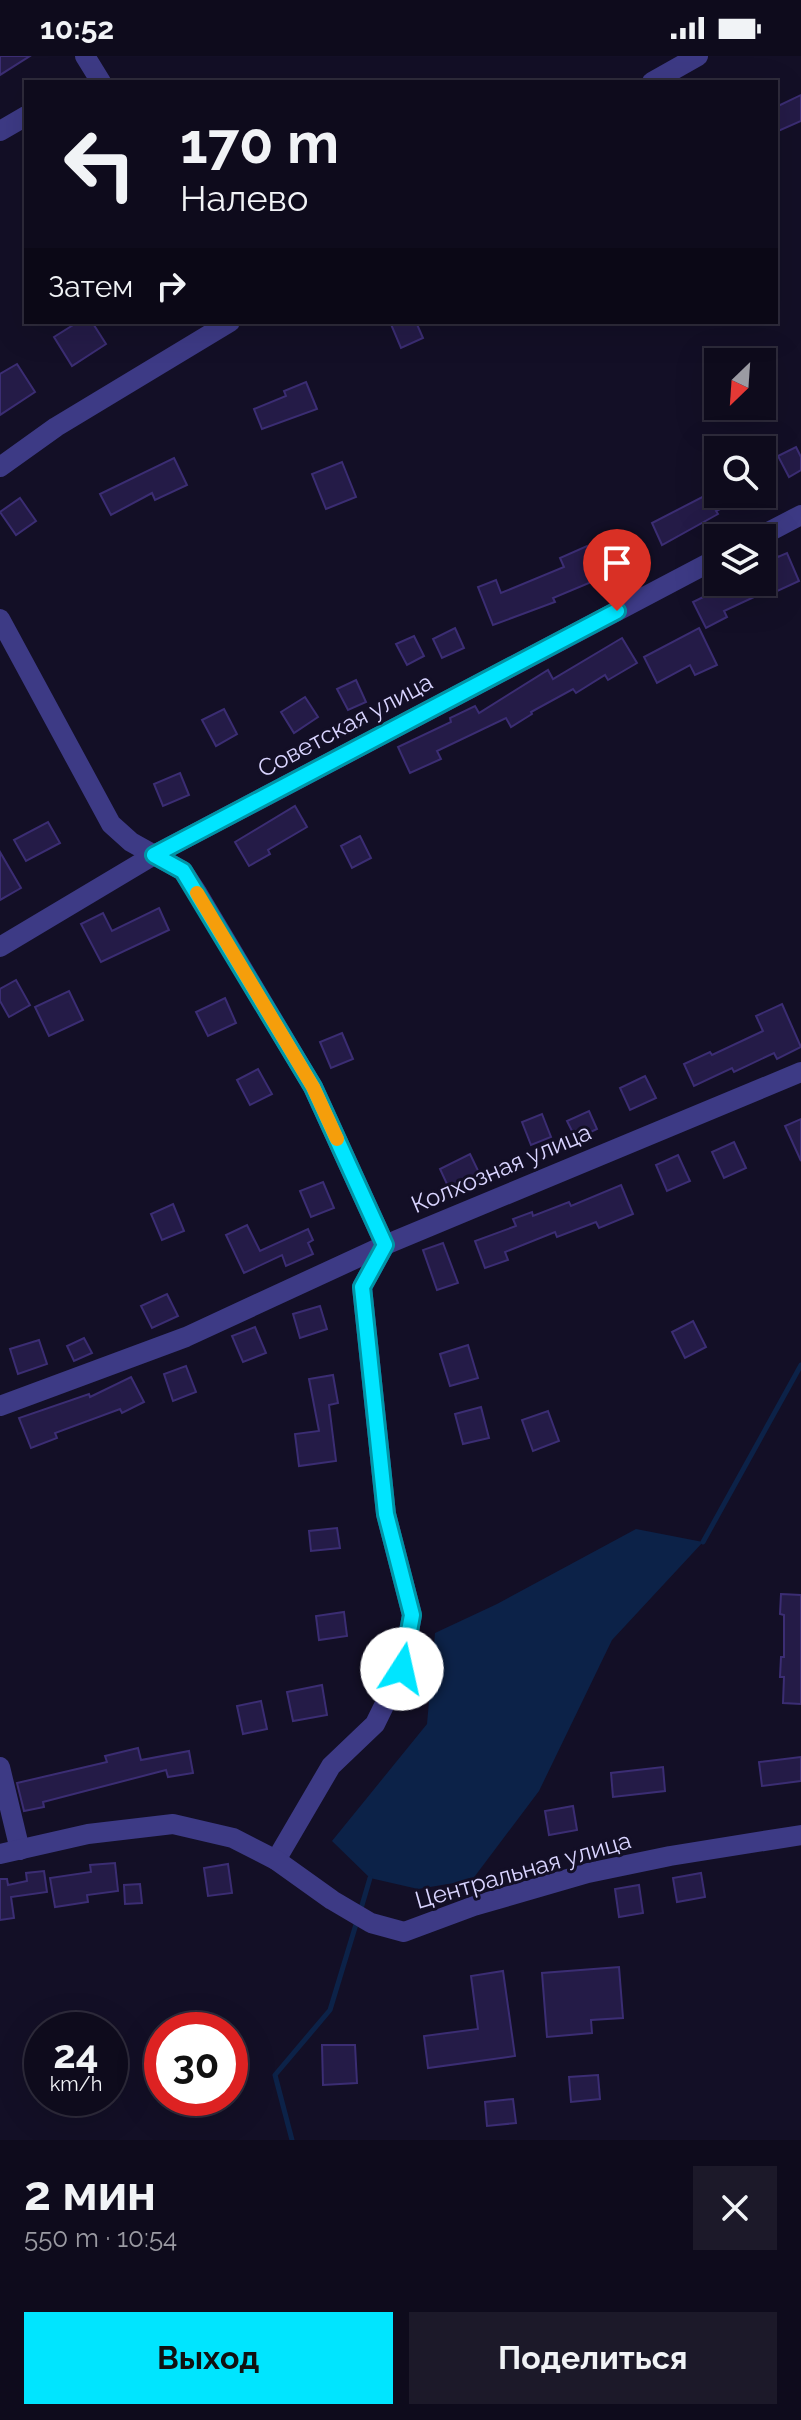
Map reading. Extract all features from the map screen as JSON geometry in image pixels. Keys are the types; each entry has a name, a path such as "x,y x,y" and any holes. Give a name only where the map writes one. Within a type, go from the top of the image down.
{"street":[{"path":"656,80 698,56"},
{"path":"0,131 24,117"},
{"path":"0,467 56,427 227,324"},
{"path":"776,528 801,515"},
{"name":"Советская улица","path":"0,947 154,855 704,565"},
{"path":"0,619 111,824 131,842 183,871 313,1087 385,1245 362,1287 386,1514 412,1615 402,1669 375,1724 331,1766 276,1860"},
{"name":"Колхозная улица","path":"0,1406 186,1337 385,1245 801,1072"},
{"path":"0,1767 10,1852"},
{"name":"Центральная улица","path":"10,1852 88,1834 173,1824 233,1838 276,1860 371,1923 404,1932 474,1906 588,1873 801,1835"}],"water":[{"path":"636,1529 703,1542 612,1640 539,1791 472,1880 418,1889 370,1878 332,1841 427,1724 435,1633 497,1604"}],"building":[{"path":"0,56 30,56 0,75"},
{"path":"801,95 801,121 778,131 778,106"},
{"path":"75,324 93,324 106,344 72,366 54,337"},
{"path":"391,324 417,324 423,338 401,348"},
{"path":"17,364 35,392 0,415 0,374"},
{"path":"306,382 317,409 262,429 254,409 286,396 284,391"},
{"path":"796,447 801,457 801,470 789,477 778,456"},
{"path":"174,458 187,485 155,500 152,493 111,515 100,494"},
{"path":"342,462 356,497 326,509 312,474"},
{"path":"704,496 704,508 722,508 716,511 718,514 662,545 652,523"},
{"path":"20,498 36,521 16,535 0,512"},
{"path":"630,538 639,558 553,598 555,602 493,625 478,587 496,580 501,593 564,567 560,558 587,546 591,555"},
{"path":"776,553 778,557 787,553 799,581 776,592"},
{"path":"705,596 756,596 724,611 727,617 706,628 693,602"},
{"path":"455,628 464,648 442,658 433,639"},
{"path":"699,628 717,665 695,675 690,665 657,683 644,657"},
{"path":"414,636 424,656 407,665 396,644"},
{"path":"622,638 637,663 608,680 605,675 576,693 573,689 511,727 506,718 437,751 441,759 410,773 398,747 451,722 450,718 475,706 479,713 548,670 553,679"},
{"path":"356,680 366,702 348,710 337,689"},
{"path":"305,697 318,717 294,733 281,712"},
{"path":"224,709 237,734 216,746 202,720"},
{"path":"180,773 189,795 163,806 154,784"},
{"path":"295,806 307,827 268,850 270,854 249,866 235,842"},
{"path":"48,822 60,843 26,861 14,840"},
{"path":"360,836 371,858 352,868 341,846"},
{"path":"0,852 21,888 0,900"},
{"path":"159,908 169,930 101,962 81,924 103,913 112,931"},
{"path":"16,980 30,1005 9,1017 0,1001 0,989"},
{"path":"69,991 83,1020 49,1036 35,1007"},
{"path":"225,998 236,1023 208,1036 196,1012"},
{"path":"782,1004 801,1047 777,1059 774,1053 734,1072 732,1068 694,1086 684,1064 710,1052 712,1055 763,1031 756,1016"},
{"path":"342,1033 353,1059 331,1068 320,1042"},
{"path":"258,1069 272,1094 250,1105 237,1080"},
{"path":"645,1076 656,1098 630,1110 620,1088"},
{"path":"589,1111 597,1129 576,1139 567,1121"},
{"path":"542,1114 551,1137 531,1145 522,1122"},
{"path":"801,1119 801,1161 785,1126"},
{"path":"734,1142 746,1168 724,1178 712,1152"},
{"path":"470,1154 483,1181 452,1195 440,1169"},
{"path":"678,1155 690,1181 667,1191 656,1165"},
{"path":"323,1182 334,1208 311,1217 300,1191"},
{"path":"621,1185 633,1214 599,1228 596,1222 557,1237 555,1232 505,1252 508,1260 485,1268 475,1241 516,1226 513,1219 532,1212 533,1216 569,1202 571,1206"},
{"path":"173,1204 184,1231 162,1240 151,1214"},
{"path":"247,1225 260,1251 308,1229 313,1240 308,1243 313,1254 286,1266 282,1255 244,1273 226,1235"},
{"path":"443,1243 458,1283 437,1290 423,1250"},
{"path":"167,1294 178,1316 152,1328 141,1306"},
{"path":"320,1306 327,1329 300,1338 293,1314"},
{"path":"693,1321 706,1347 685,1358 672,1332"},
{"path":"255,1327 266,1353 243,1362 232,1336"},
{"path":"84,1338 92,1353 74,1361 67,1346"},
{"path":"39,1340 47,1364 18,1374 10,1349"},
{"path":"468,1345 478,1378 450,1386 440,1354"},
{"path":"186,1366 196,1392 173,1401 164,1374"},
{"path":"333,1375 338,1403 329,1405 336,1461 299,1466 295,1434 319,1431 309,1379"},
{"path":"131,1377 144,1402 122,1413 120,1409 55,1433 57,1438 31,1448 19,1418 89,1394 90,1397"},
{"path":"481,1407 489,1438 463,1444 455,1414"},
{"path":"548,1411 559,1441 533,1451 522,1420"},
{"path":"337,1528 340,1548 311,1551 309,1531"},
{"path":"781,1594 801,1595 801,1704 783,1703 784,1677 780,1677 781,1657 784,1657 784,1615 780,1614"},
{"path":"344,1612 347,1636 319,1640 316,1616"},
{"path":"322,1685 327,1715 293,1721 287,1692"},
{"path":"261,1701 267,1729 243,1734 237,1706"},
{"path":"138,1748 141,1760 189,1751 193,1773 168,1777 166,1770 43,1802 44,1807 24,1811 17,1783 107,1762 105,1756"},
{"path":"801,1757 801,1781 762,1786 759,1762"},
{"path":"663,1767 665,1791 613,1797 611,1773"},
{"path":"573,1806 577,1830 549,1835 545,1811"},
{"path":"115,1863 118,1891 87,1895 88,1902 55,1907 50,1878 91,1872 90,1865"},
{"path":"228,1864 232,1893 208,1896 204,1868"},
{"path":"44,1871 47,1892 11,1897 14,1918 0,1920 0,1879 7,1879 8,1885 27,1881 26,1873"},
{"path":"701,1873 705,1897 677,1902 673,1878"},
{"path":"140,1884 142,1903 125,1904 124,1885"},
{"path":"639,1885 643,1913 619,1917 615,1889"},
{"path":"619,1967 623,2018 591,2020 592,2033 547,2037 542,1973"},
{"path":"503,1971 515,2056 428,2068 424,2036 478,2029 471,1976"},
{"path":"322,2045 355,2045 357,2083 323,2085"},
{"path":"598,2075 600,2099 571,2102 569,2077"},
{"path":"513,2099 516,2123 487,2126 485,2102"}],"waterway":[{"path":"703,1542 801,1365"},
{"path":"360,1912 370,1878"},
{"path":"292,2140 275,2075 330,2010 357,1921"}],"slow traffic":[{"path":"197,893 313,1087 337,1139"}],"route":[{"path":"402,1669 412,1615 386,1514 362,1287 385,1245 313,1087 183,871 154,855 617,611"}]}
